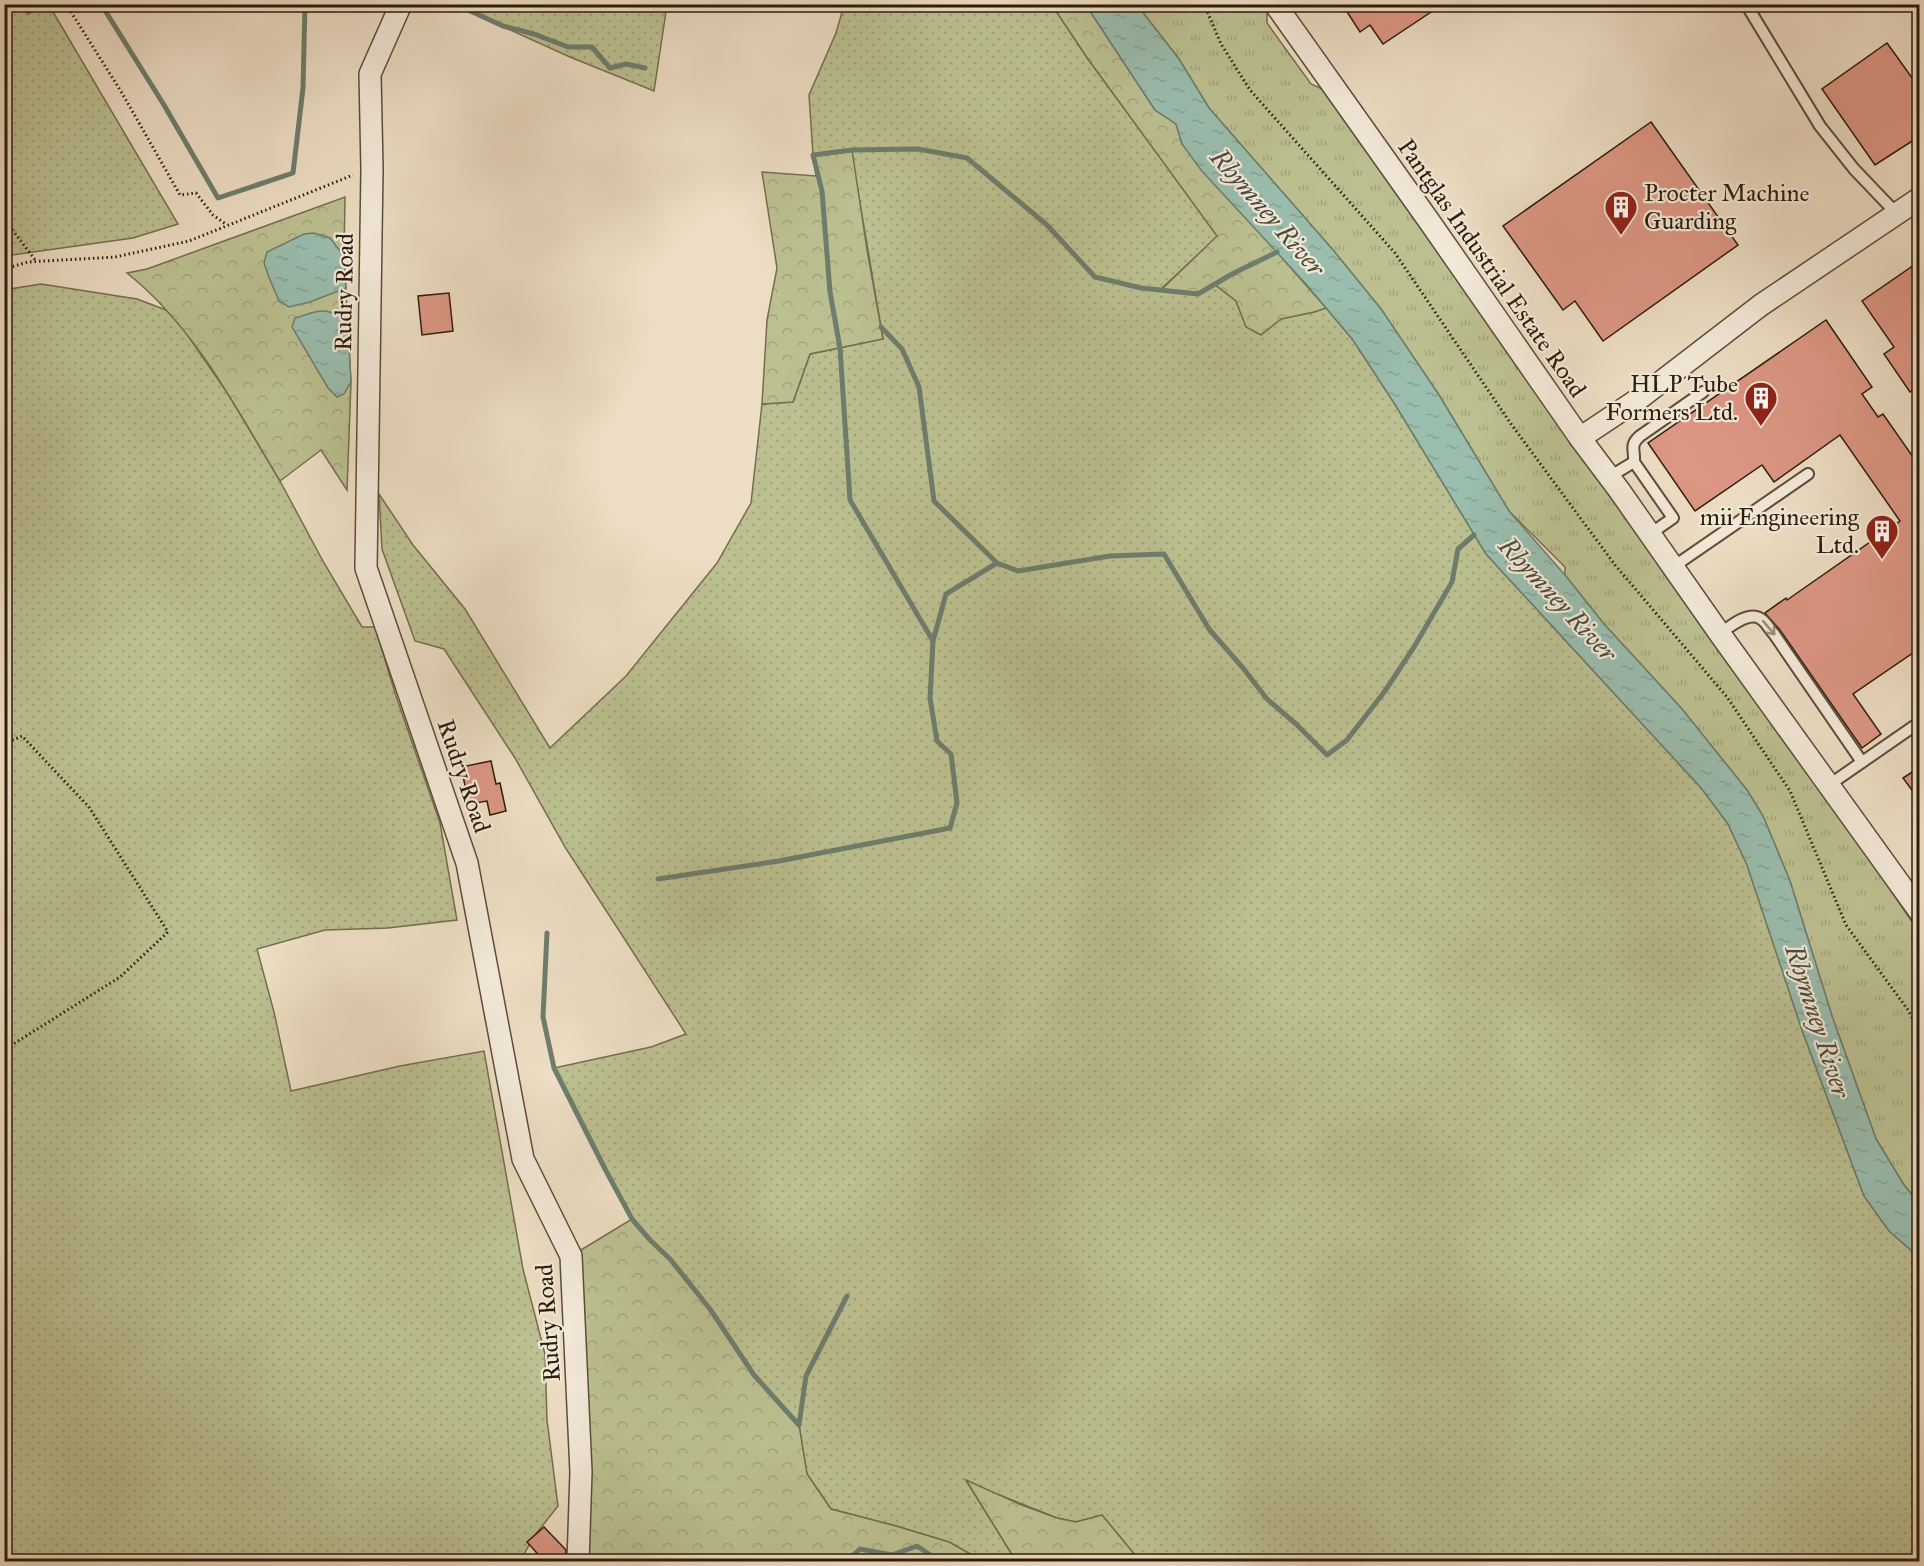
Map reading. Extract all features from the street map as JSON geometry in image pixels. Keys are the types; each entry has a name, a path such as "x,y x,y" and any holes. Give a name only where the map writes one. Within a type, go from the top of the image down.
{"street":[{"name":"Rudry Road","path":"402,4 370,74 372,169 366,567 467,863 524,1159 571,1256 582,1472 578,1562"},
{"name":"Pantglas Industrial Estate Road","path":"1275,4 1580,438 1920,912"},
{"path":"1580,438 1640,398 1761,305 1920,198"}],"lane":[{"path":"1746,4 1820,126 1854,169 1896,213"},
{"path":"1650,534 1674,518 1634,462 1632,446 1634,441 1703,392"},
{"path":"1609,477 1634,462"},
{"path":"1673,567 1808,474"},
{"path":"1720,634 1741,620 1753,616 1760,618 1863,762"},
{"path":"1829,784 1920,722"}],"path":[{"path":"66,4 122,93 180,195 196,193 213,215 227,225"},
{"path":"1204,4 1221,44 1250,90 1395,253 1511,424 1615,565 1727,697 1790,791 1846,925 1908,1010 1920,1032"},
{"path":"4,269 36,261 115,257 189,241 372,169"},
{"path":"4,219 36,261"},
{"path":"4,744 22,736 89,807 168,932 120,977 4,1050"}],"green space":[{"path":"5,4 49,5 178,224 133,238 5,256"},
{"path":"455,5 667,5 654,91 570,57"},
{"path":"844,5 1052,5 1088,59 1218,236 1161,289 1214,284 1236,301 1246,326 1326,308 1353,340 1396,406 1486,554 1702,789 1728,824 1747,865 1802,1030 1864,1196 1889,1231 1919,1257 1919,1561 1140,1561 1102,1515 1076,1522 1057,1518 967,1482 1016,1561 983,1562 949,1542 831,1509 807,1474 799,1425 754,1375 710,1309 670,1259 632,1219 554,1068 651,1047 686,1034 565,847 515,758 444,649 415,641 382,549 379,494 413,545 465,609 550,748 626,676 717,563 751,503 762,404 793,402 810,354 883,339 851,150 813,155 809,95 836,33"},
{"path":"1052,5 1086,5 1155,110 1176,124 1182,144 1326,308 1281,319 1261,335 1246,327 1236,301 1214,284 1198,294 1161,290 1217,236 1088,59"},
{"path":"1137,5 1267,5 1267,23 1311,84 1331,93 1831,803 1919,932 1919,1203 1904,1185 1876,1139 1832,1016 1790,881 1763,816 1747,790 1682,709 1604,624 1565,575 1565,567 1509,511 1439,395 1381,309 1333,250 1209,108 1179,59"},
{"path":"852,150 883,339 810,354 793,402 762,404 767,320 777,268 762,172 816,176 813,155"},
{"path":"345,197 344,256 351,382 347,490 321,450 280,481 230,397 194,343 151,294 127,273 147,269"},
{"path":"41,284 137,299 166,310 182,327 228,394 362,627 375,627 440,823 457,920 388,928 325,930 257,949 274,1012 291,1091 400,1066 484,1051 523,1269 545,1354 547,1420 558,1506 535,1535 520,1561 5,1562 4,290"},
{"path":"632,1219 670,1259 710,1309 754,1375 799,1425 807,1474 831,1509 949,1542 983,1561 934,1561 929,1555 923,1562 577,1561 571,1256"},
{"path":"966,1480 1057,1518 1076,1522 1102,1515 1140,1561 1016,1561"}],"water":[{"name":"Rhymney River","path":"1086,5 1137,5 1179,59 1209,108 1333,250 1381,309 1439,395 1509,511 1604,624 1682,709 1747,790 1763,816 1790,881 1832,1016 1876,1139 1904,1185 1919,1203 1919,1257 1889,1231 1864,1196 1802,1030 1747,865 1728,824 1702,789 1486,554 1353,340 1306,284 1201,170 1182,144 1176,124 1155,110"},
{"path":"314,233 330,238 344,256 346,288 310,302 289,307 279,301 268,275 264,263 267,252 304,234"},
{"path":"347,310 351,382 344,394 337,397 328,388 292,327 295,318 310,313 321,311 338,313"}],"building":[{"path":"1342,4 1443,4 1383,44 1370,25 1360,32"},
{"path":"1887,43 1920,89 1920,136 1875,165 1822,89"},
{"name":"Procter Machine Guarding","path":"1651,122 1738,245 1603,341 1575,301 1563,310 1503,226"},
{"path":"1920,261 1920,386 1910,392 1884,354 1894,347 1862,301"},
{"path":"449,293 453,331 422,335 418,296"},
{"path":"1826,320 1872,387 1862,394 1878,417 1883,414 1920,467 1920,648 1853,694 1881,734 1862,748 1780,630 1765,613 1900,521 1840,435 1774,482 1762,465 1695,511 1648,443"},
{"path":"491,761 496,784 500,783 506,811 490,815 487,801 469,804 461,767"},
{"path":"1920,767 1920,801 1903,778"},
{"path":"544,1527 566,1550 565,1562 545,1562 527,1542"}],"waterway":[{"path":"28,12 45,4"},
{"path":"101,4 218,198 293,173 303,88 305,4"},
{"path":"455,4 503,26 534,34 568,47 592,47 610,68 626,64 645,68"},
{"name":"Rhymney River","path":"1277,252 1198,294 1141,288 1095,277 1047,225 967,158 918,149 852,150 813,155 822,191 830,292 840,348 850,500 933,641 946,594 997,563 1018,571 1110,556 1164,554 1209,629 1267,699 1327,755 1347,740 1385,691 1452,582 1458,549 1474,535"},
{"path":"881,327 902,349 919,387 934,501 997,563"},
{"path":"658,879 779,861 950,828 957,803 951,754 937,741 930,698 933,641"},
{"path":"547,933 543,1017 554,1068 605,1169 632,1219 670,1259 710,1309 754,1375 799,1425 806,1376 847,1296"},
{"path":"846,1562 860,1549 892,1555 917,1546 929,1554 934,1562"}],"place":[{"name":"Procter Machine Guarding","path":"1621,236"},
{"name":"HLP Tube Formers Ltd.","path":"1761,427"},
{"name":"mii Engineering Ltd.","path":"1882,560"}]}
